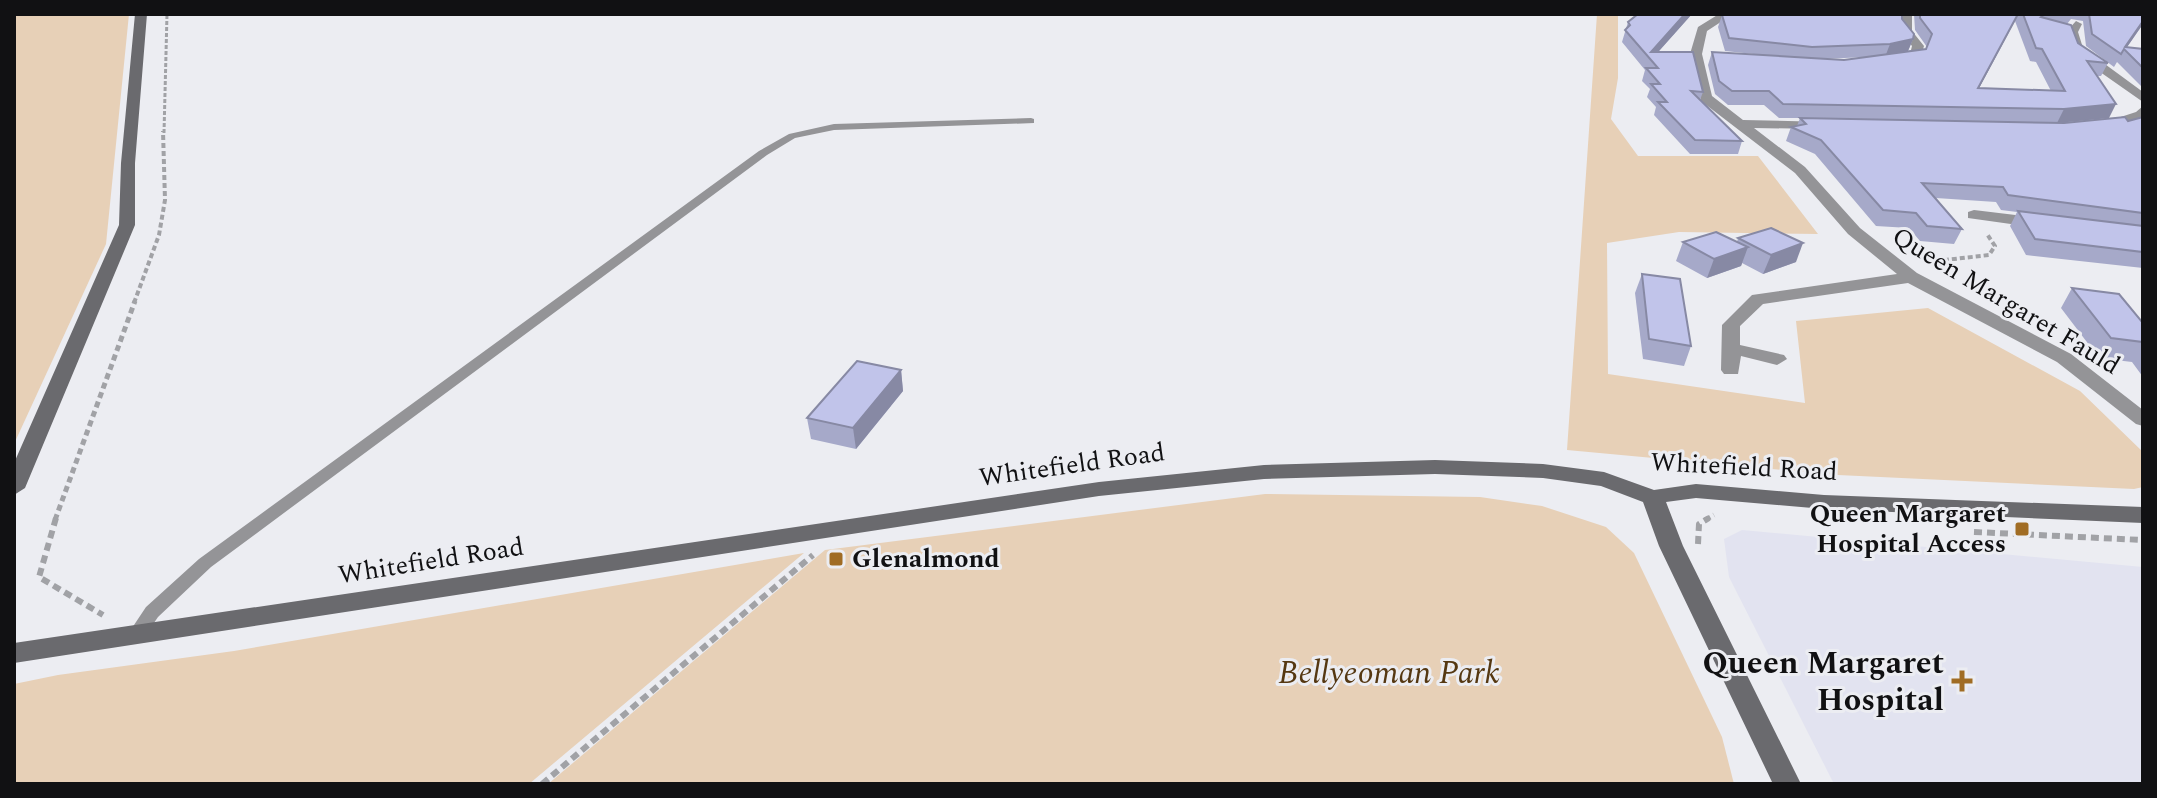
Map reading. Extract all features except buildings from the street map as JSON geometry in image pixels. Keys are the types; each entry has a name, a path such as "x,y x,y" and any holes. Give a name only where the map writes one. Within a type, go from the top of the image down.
{"main road":[{"path":"14,488 127,225 128,163 141,14"},
{"name":"Whitefield Road","path":"14,653 1099,489 1216,476 1344,468 1543,471 1604,479 1653,497 1696,491 1824,502 2143,515"},
{"path":"1653,497 1671,546 1787,784"}],"street":[{"name":"Queen Margaret Fauld","path":"1727,14 1702,29 1706,98 1800,170 1854,231 1891,263 1911,277 2064,358 2143,420"},
{"path":"1886,65 1916,56 1918,46 1906,31 1906,14"},
{"path":"2058,30 2074,28 2077,50 2143,98"},
{"path":"2086,127 2116,124 2143,114 2143,110"},
{"path":"1739,124 1834,125"},
{"path":"1974,215 2014,214 2065,226"},
{"path":"1731,370 1731,325 1758,299 1911,277"},
{"path":"1731,348 1777,359"}],"lane":[{"path":"135,637 152,612 205,563 763,153 792,136 834,127 1031,121"}],"path":[{"path":"1891,263 1965,260 1989,255 1995,246 1974,215"},
{"path":"542,784 820,549"}],"shaded area":[{"name":"Queen Margaret Hospital","path":"1742,530 2143,567 2143,784 1834,784 1729,577 1724,539"}],"green space":[{"path":"14,14 129,14 106,244 14,444"},
{"path":"1597,14 1618,14 1618,78 1611,119 1638,156 1758,156 1818,234 1679,232 1607,243 1608,374 1805,403 1796,321 1928,308 2080,391 2143,452 2143,487 1838,475 1567,450"},
{"name":"Bellyeoman Park","path":"1265,494 1480,497 1542,506 1606,527 1634,553 1722,737 1734,784 548,784 825,550"},
{"path":"804,553 529,784 14,784 14,684 234,651"}],"place":[{"name":"Queen Margaret Hospital Access","path":"2022,529"},
{"name":"Glenalmond","path":"836,559"},
{"name":"Queen Margaret Hospital","path":"1962,681"}]}
